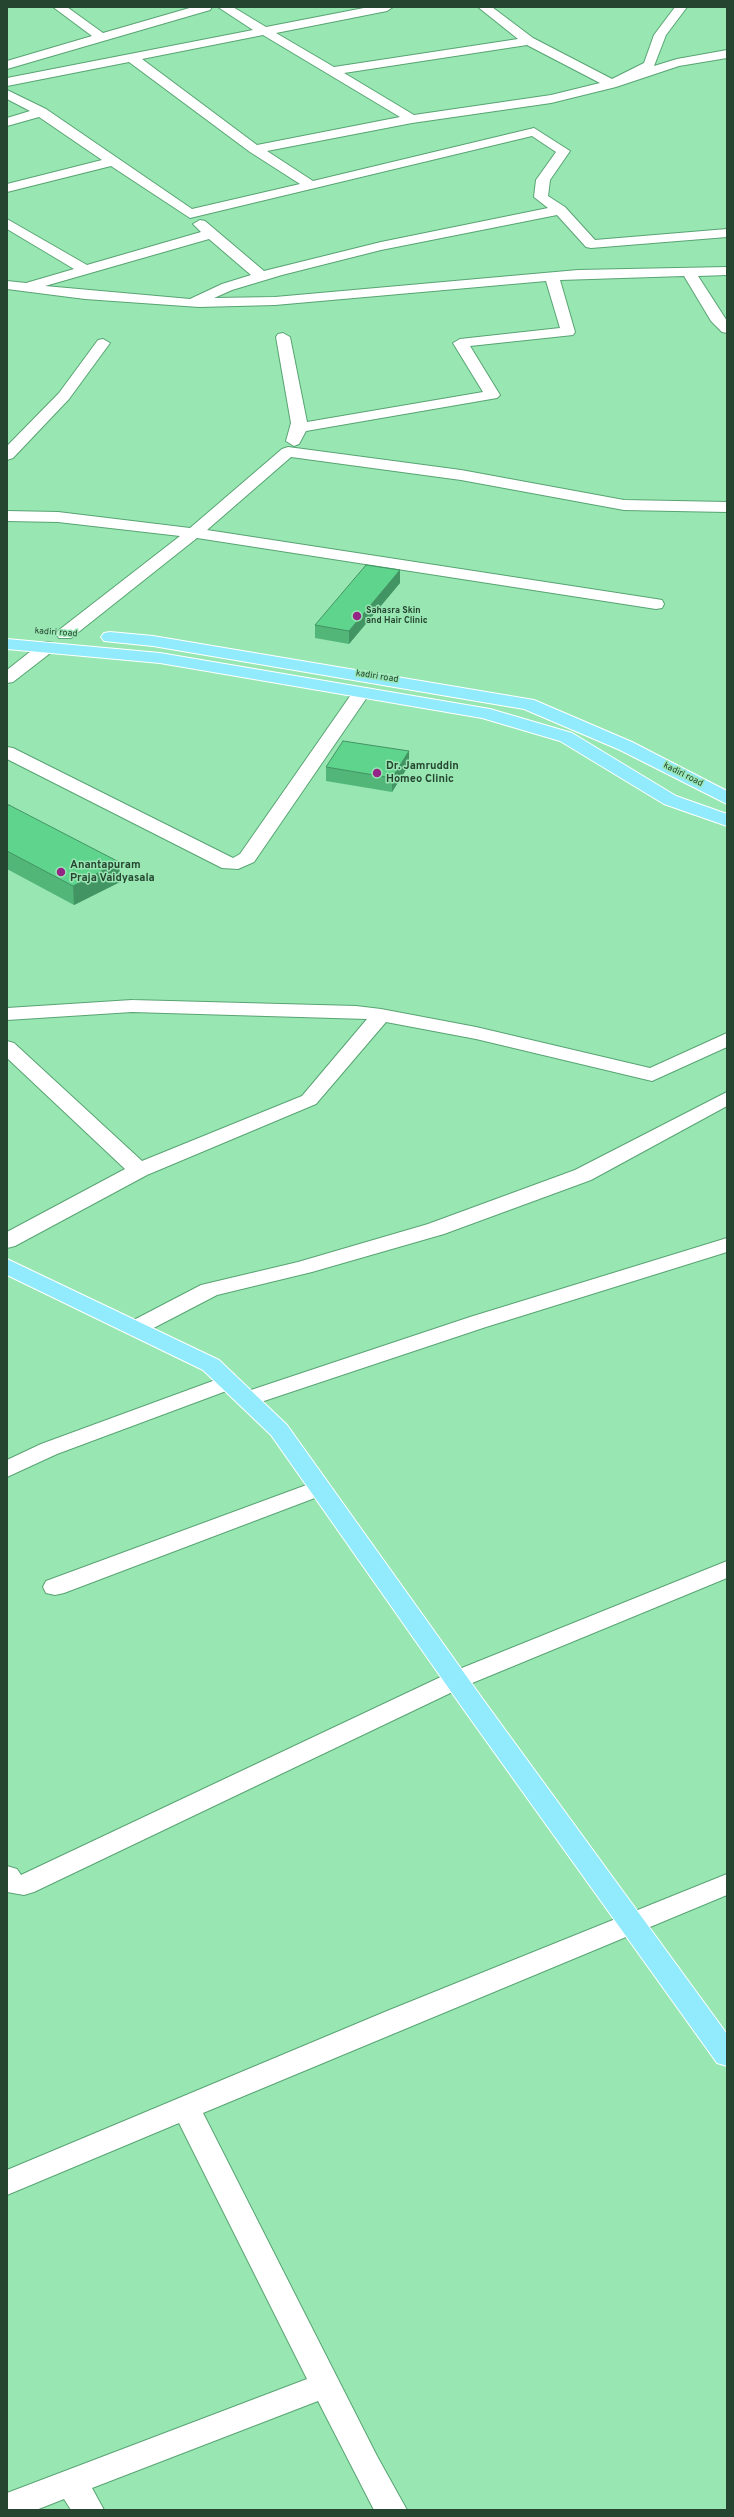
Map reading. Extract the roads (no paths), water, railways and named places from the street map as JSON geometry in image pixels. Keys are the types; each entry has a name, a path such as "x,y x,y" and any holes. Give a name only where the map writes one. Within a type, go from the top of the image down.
{"main road":[{"name":"kadiri road","path":"7,629 153,641 528,704 626,746 727,798"},
{"name":"kadiri road","path":"7,644 160,658 484,713 566,737 670,800 727,820"},
{"path":"7,1266 211,1365 279,1430 456,1680 727,2055"}],"street":[{"path":"59,7 101,37"},
{"path":"7,65 206,7"},
{"path":"224,7 412,119"},
{"path":"7,82 387,7"},
{"path":"484,7 529,40 612,84"},
{"path":"612,84 649,65 660,35 681,7"},
{"path":"332,71 529,40"},
{"path":"255,149 412,119 551,98 612,84 677,63 727,54"},
{"path":"131,57 255,149 311,185"},
{"path":"7,94 41,112 190,214 210,234 262,277"},
{"path":"7,122 41,112"},
{"path":"190,214 534,132 563,151 543,180 541,197 560,210 602,261 654,272 727,271"},
{"path":"7,188 114,161"},
{"path":"192,303 227,287 381,246 560,210"},
{"path":"7,223 86,270"},
{"path":"7,285 22,288 192,303 275,301 552,276 602,261 727,233"},
{"path":"22,288 210,234"},
{"path":"689,272 716,318 727,329"},
{"path":"298,428 492,395 460,343 568,332 552,276"},
{"path":"65,634 194,532 288,452 298,428 283,337"},
{"path":"7,455 64,396 102,343"},
{"path":"288,452 461,475 624,506 727,507"},
{"path":"7,516 58,517 194,532 656,604"},
{"path":"7,678 47,647"},
{"path":"7,752 229,864 238,863 247,858 361,693"},
{"path":"7,1014 132,1006 356,1012 381,1015 476,1033 652,1075 727,1039"},
{"path":"7,1241 139,1170 309,1100 381,1015"},
{"path":"7,1047 139,1170"},
{"path":"136,1328 209,1290 304,1267 436,1229 583,1175 727,1098"},
{"path":"7,1469 49,1449 238,1390 478,1322 727,1245"},
{"path":"55,1587 320,1488"},
{"path":"7,1876 14,1884 24,1885 456,1680 727,1569"},
{"path":"7,2183 186,2107 727,1884"},
{"path":"186,2107 325,2385 391,2510"},
{"path":"7,2507 325,2385"},
{"path":"72,2483 88,2510"}],"place":[{"name":"Sahasra Skin and Hair Clinic","path":"357,616"},
{"name":"Dr. Jamruddin Homeo Clinic","path":"377,773"},
{"name":"Anantapuram Praja Vaidyasala","path":"61,872"}]}
